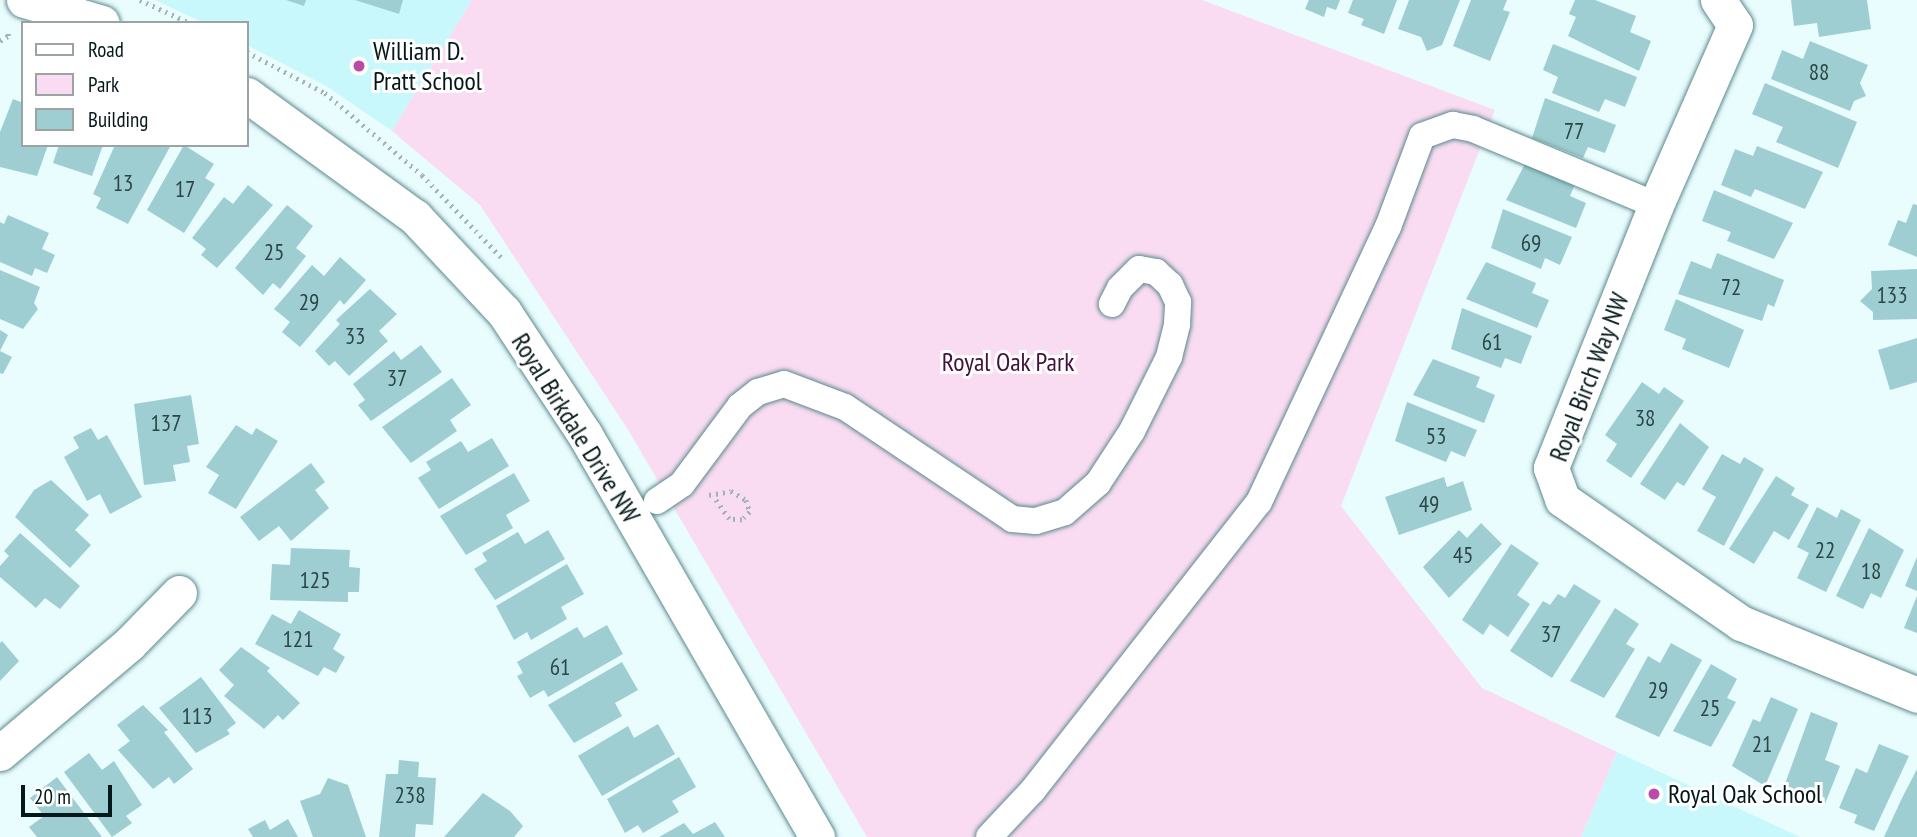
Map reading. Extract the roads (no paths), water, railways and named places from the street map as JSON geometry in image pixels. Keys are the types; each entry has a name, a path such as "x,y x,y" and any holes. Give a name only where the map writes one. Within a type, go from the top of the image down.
{"street":[{"path":"24,0 95,21"},
{"name":"Royal Birch Way NW","path":"1718,0 1735,25 1656,205 1551,468 1562,499 1741,623 1917,695"},
{"name":"Royal Birkdale Drive NW","path":"248,95 415,216 504,312 585,435 817,837"},
{"path":"989,837 1033,790 1259,502 1388,227 1422,136 1453,125 1473,129 1656,205"},
{"path":"657,501 682,484 740,406 758,392 784,384 845,407 1012,519 1036,521 1065,512 1098,482 1132,430 1168,357 1177,324 1178,302 1170,285 1156,272 1139,269 1120,288 1112,304"},
{"path":"0,753 131,643 179,593"}],"place":[{"name":"William D. Pratt School","path":"359,66"},
{"name":"Royal Oak School","path":"1654,794"}],"park label":[{"name":"Royal Oak Park","path":"1008,362"}]}
